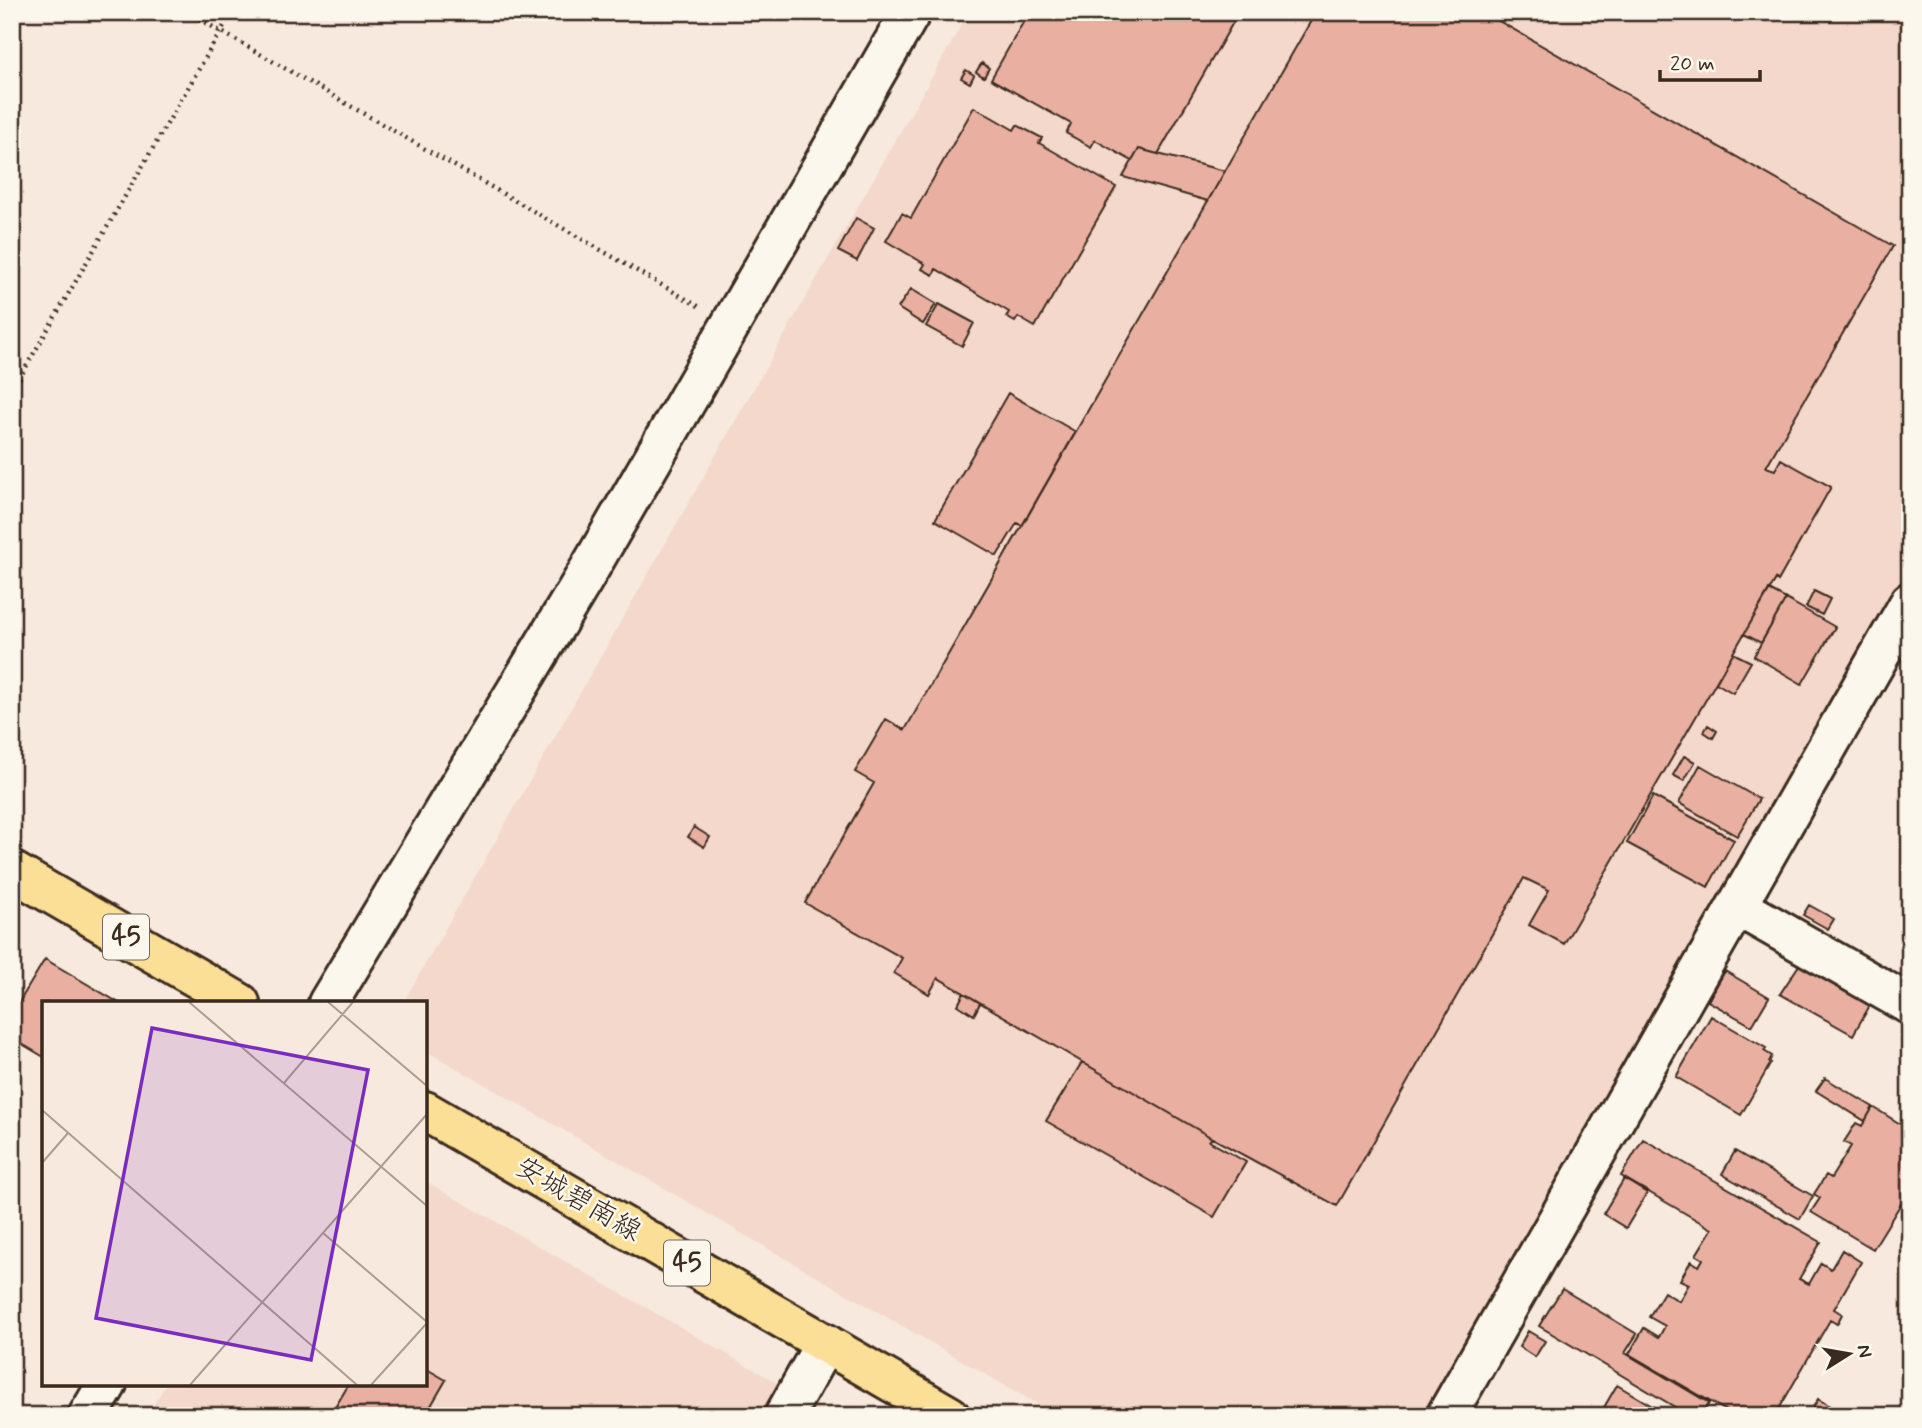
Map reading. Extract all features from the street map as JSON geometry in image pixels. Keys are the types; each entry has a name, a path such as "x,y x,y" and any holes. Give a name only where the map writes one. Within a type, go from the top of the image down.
{"main road":[{"name":"45","path":"12,871 237,1001"},
{"name":"安城碧南線","path":"427,1112 950,1416"}],"street":[{"path":"329,1001 583,580 911,12"},
{"path":"1446,1416 1910,602"},
{"path":"1737,906 1910,1005"},
{"path":"784,1416 825,1343"},
{"path":"89,1416 106,1386"}],"path":[{"path":"187,12 732,325"},
{"path":"12,391 232,12"}],"shaded area":[{"path":"969,12 1910,12 1910,571 1421,1416 1058,1416 427,1051 427,1001 404,1001"},
{"path":"427,1182 835,1416 147,1416 165,1386 427,1386"}],"building":[{"path":"1029,12 1239,12 1158,154 1139,149 1132,161 1095,140 1091,147 1066,133 1071,124 991,79"},
{"path":"1316,12 1483,12 1893,246 1766,467 1775,470 1781,459 1831,487 1778,581 1776,579 1564,944 1529,925 1549,890 1524,878 1337,1206 1212,1138 938,978 929,994 894,973 902,958 805,903 874,783 855,772 886,719 905,730"},
{"path":"982,63 989,68 984,77 976,72"},
{"path":"966,70 974,75 970,83 961,78"},
{"path":"974,107 1014,130 1017,125 1042,138 1039,143 1116,187 1035,327 1018,317 1015,322 1006,317 1009,312 936,269 933,275 922,269 925,264 886,241 902,213 911,218"},
{"path":"1139,149 1225,171 1208,201 1123,177"},
{"path":"856,218 874,228 857,261 838,251"},
{"path":"911,289 936,304 923,324 898,308"},
{"path":"939,304 974,323 962,346 926,326"},
{"path":"1008,393 1076,432 1022,526 1017,523 997,556 935,520"},
{"path":"1769,590 1786,599 1761,643 1744,634"},
{"path":"1814,591 1830,599 1822,615 1806,607"},
{"path":"1786,599 1835,627 1802,684 1754,656"},
{"path":"1733,653 1751,662 1733,693 1716,683"},
{"path":"1708,725 1717,731 1713,738 1704,732"},
{"path":"1684,756 1695,762 1684,781 1673,775"},
{"path":"1700,765 1759,799 1737,836 1679,803"},
{"path":"1653,796 1734,840 1708,887 1627,843"},
{"path":"694,827 710,837 704,847 688,837"},
{"path":"1809,905 1834,919 1828,929 1803,915"},
{"path":"45,959 116,1001 42,1001 42,1056 12,1038 12,1014"},
{"path":"1803,959 1873,1000 1853,1035 1780,994"},
{"path":"1725,971 1769,997 1752,1026 1708,1001"},
{"path":"964,993 980,1003 974,1015 958,1005"},
{"path":"1711,1016 1766,1048 1764,1051 1772,1056 1769,1062 1771,1063 1741,1115 1676,1077"},
{"path":"1082,1062 1212,1138 1209,1141 1246,1162 1214,1217 1046,1121"},
{"path":"1825,1078 1873,1107 1865,1121 1816,1091"},
{"path":"1873,1107 1910,1130 1910,1189 1873,1249 1811,1212 1820,1198 1814,1194 1826,1175 1831,1178 1851,1146 1844,1142 1856,1123 1862,1126"},
{"path":"1643,1139 1821,1242 1799,1279 1809,1284 1821,1263 1831,1269 1842,1250 1861,1262 1834,1309 1842,1314 1837,1324 1830,1320 1775,1416 1735,1416 1629,1354 1644,1328 1659,1337 1665,1326 1649,1317 1664,1292 1679,1301 1689,1284 1680,1280 1691,1261 1699,1266 1703,1259 1696,1255 1712,1229 1621,1176"},
{"path":"1735,1151 1813,1196 1800,1219 1722,1174"},
{"path":"1624,1179 1647,1193 1626,1228 1603,1214"},
{"path":"1562,1289 1637,1334 1625,1353 1709,1403 1701,1416 1690,1416 1539,1326"},
{"path":"1528,1331 1545,1341 1535,1357 1519,1347"},
{"path":"427,1369 446,1380 425,1416 330,1416 348,1386 427,1386"},
{"path":"1617,1385 1669,1416 1599,1416"},
{"path":"1818,1399 1846,1416 1808,1416"}]}
